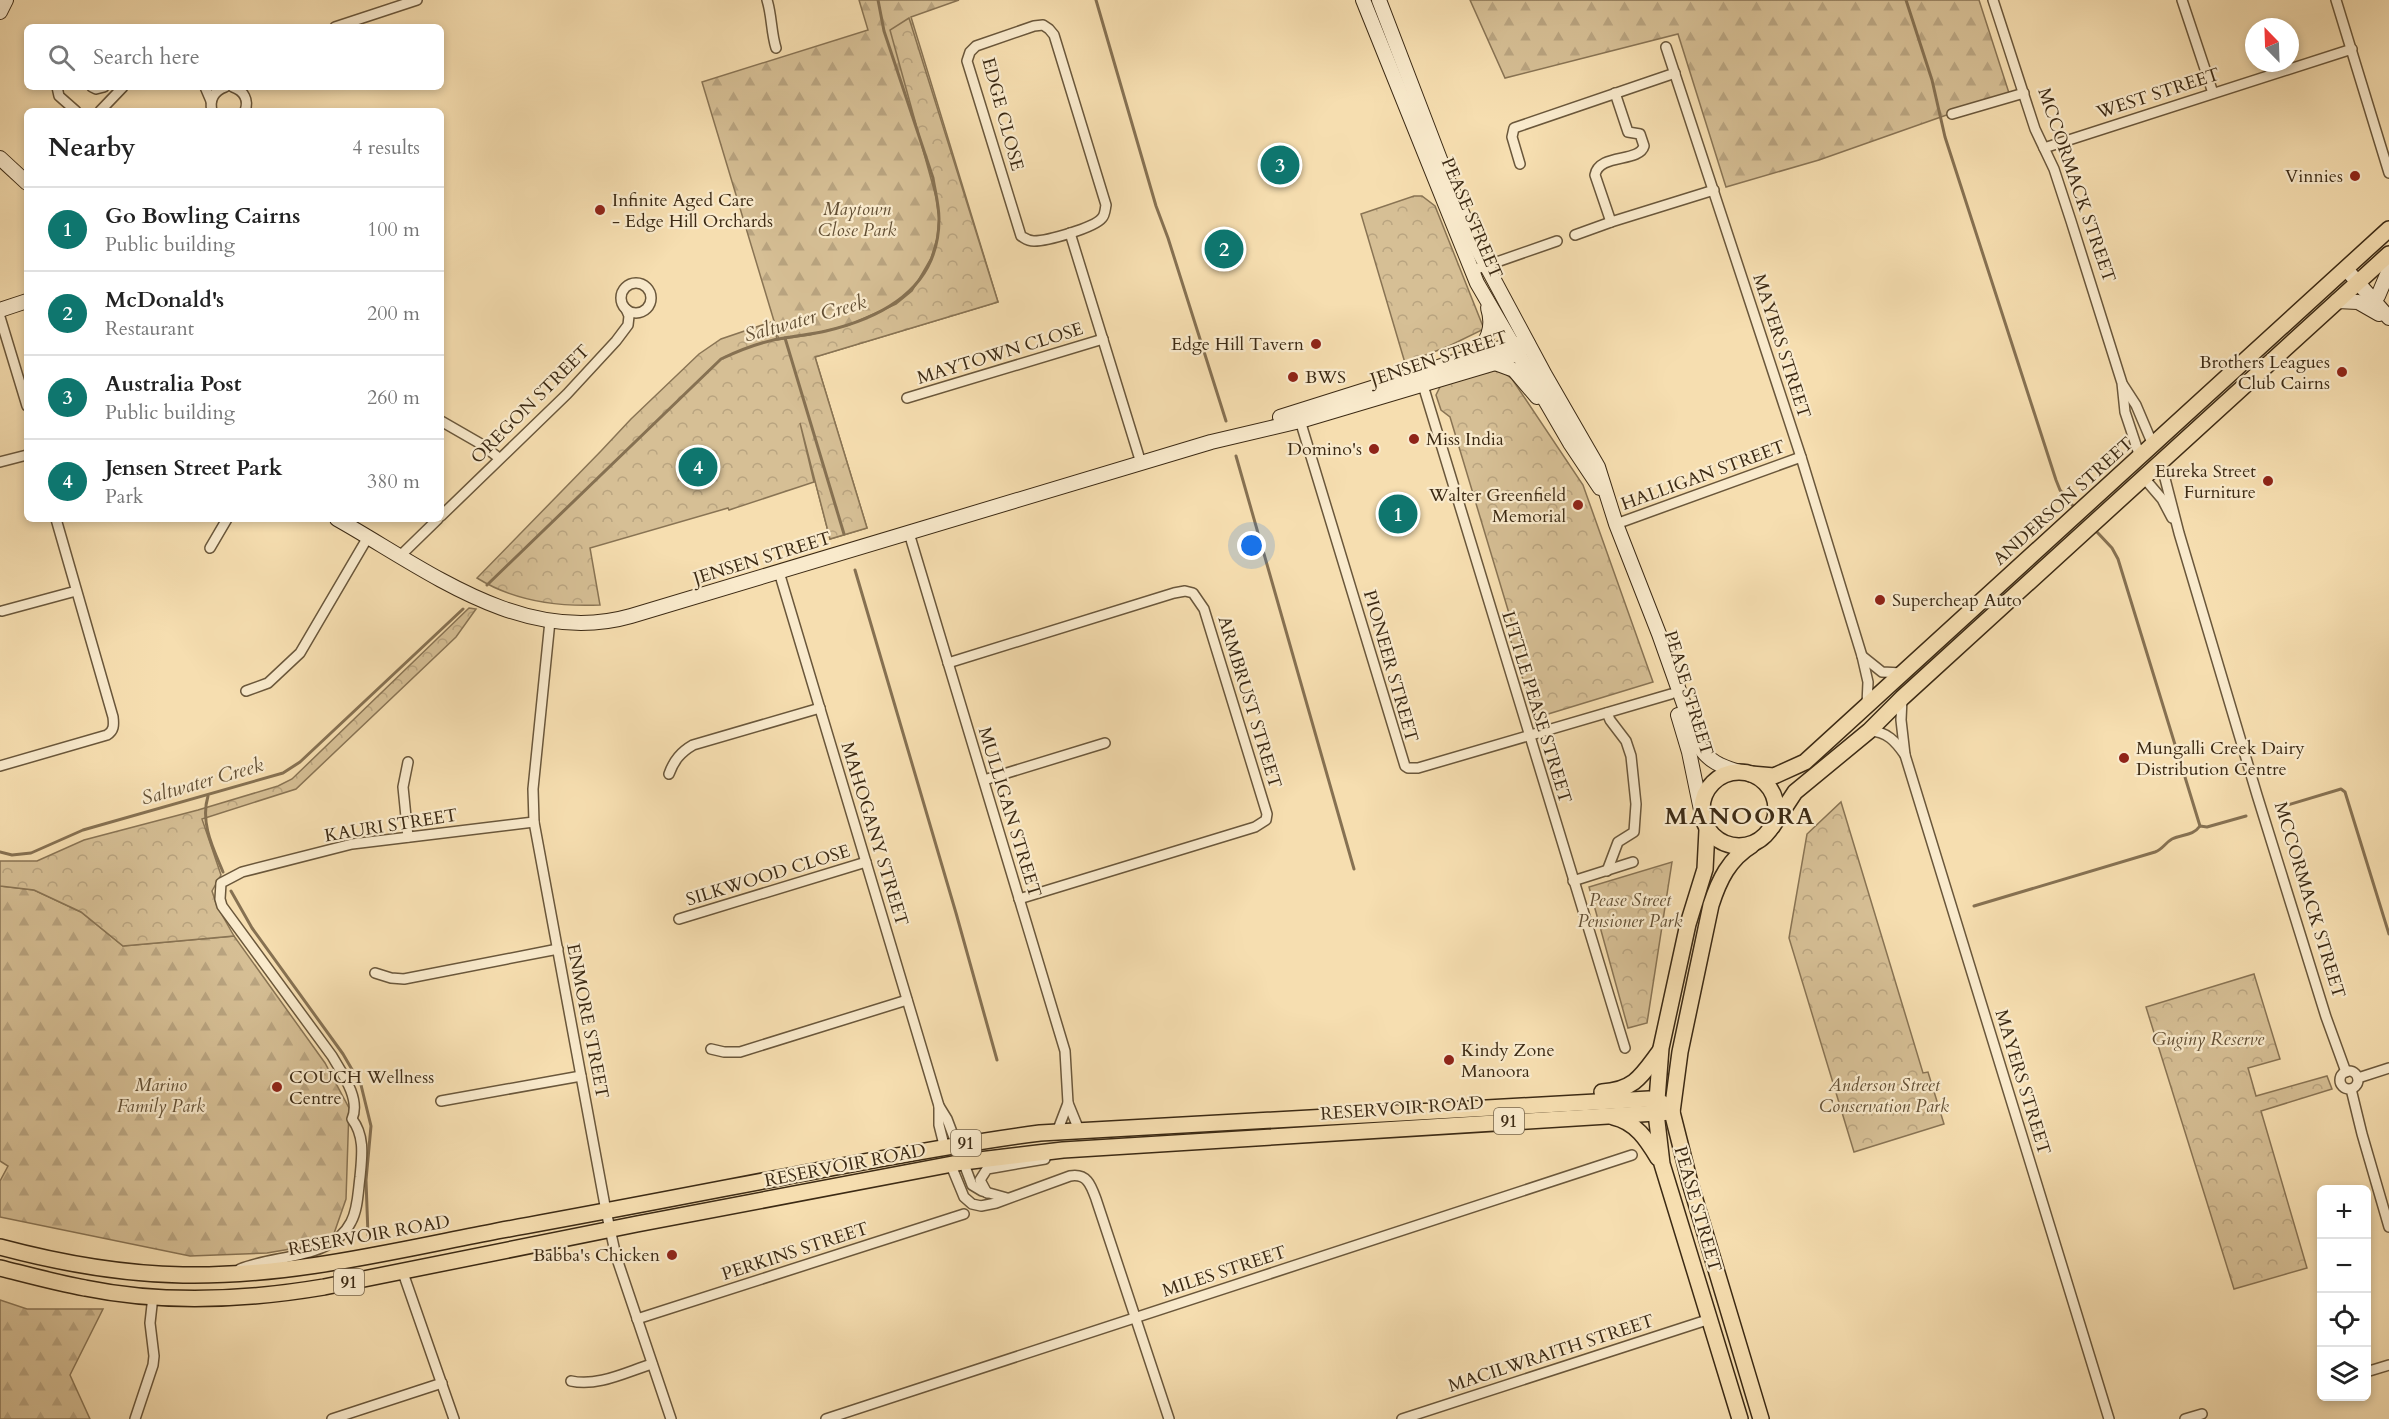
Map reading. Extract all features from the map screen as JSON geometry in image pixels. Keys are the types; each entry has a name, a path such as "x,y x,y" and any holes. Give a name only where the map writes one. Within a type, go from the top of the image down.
{"main road":[{"name":"ANDERSON STREET","path":"1745,773 1771,777 1799,766 2389,229"},
{"name":"ANDERSON STREET","path":"1772,827 1795,792 1869,731 1902,698 2389,254"},
{"name":"MCCORMACK STREET","path":"2153,445 2161,463"},
{"name":"MCCORMACK STREET","path":"2140,457 2144,478"},
{"path":"1745,773 1766,784 1774,795 1777,809 1772,827 1764,838 1752,845 1737,847 1718,841 1707,830 1701,810 1706,792 1713,783 1722,776 1745,773"},
{"name":"PEASE STREET","path":"1707,830 1705,869 1688,924 1661,1048 1656,1107 1662,1164 1740,1419"},
{"name":"PEASE STREET","path":"1752,845 1729,866 1717,886 1711,905 1680,1052 1671,1112 1687,1173 1761,1419"},
{"path":"1515,1107 1547,1095 1621,1090 1638,1079 1661,1048"},
{"name":"RESERVOIR ROAD","path":"0,1246 75,1265 127,1272 228,1275 286,1270 950,1146 1057,1132 1515,1107 1656,1107 1671,1112"},
{"name":"RESERVOIR ROAD","path":"0,1268 85,1288 153,1296 206,1298 277,1294 324,1287 957,1163 1063,1149 1410,1126 1608,1116 1656,1107"},
{"name":"91","path":"1608,1116 1621,1119 1636,1129 1662,1164"},
{"path":"0,1238 127,1272"},
{"path":"0,1277 85,1288"}],"street":[{"path":"0,12 6,0"},
{"path":"342,24 387,4 417,0"},
{"path":"767,0 776,48"},
{"name":"PEASE STREET","path":"1363,0 1471,271 1485,300 1520,347 1594,459 1616,524 1659,634 1675,693 1701,810"},
{"name":"PEASE STREET","path":"1378,0 1448,180 1520,347 1558,421 1608,500"},
{"name":"MCCORMACK STREET","path":"1993,0 2036,129 2054,169 2122,383 2127,416 2140,457"},
{"path":"2182,0 2213,93"},
{"path":"2336,0 2389,173"},
{"name":"EDGE CLOSE","path":"1042,25 1054,35 1106,205 1102,218 1097,223 1070,233 1036,242 1028,241 1021,236 967,61 970,52 976,46 1034,26 1042,25"},
{"name":"MAYERS STREET","path":"1666,47 1801,457 1862,656 1868,682 1867,705"},
{"name":"WEST STREET","path":"2044,148 2352,49"},
{"path":"1520,164 1512,137 1514,128 1675,73"},
{"path":"58,90 59,96 73,108"},
{"path":"103,108 120,90"},
{"path":"206,90 211,107"},
{"path":"211,107 215,93 220,90"},
{"path":"239,90 247,107"},
{"path":"247,107 251,90"},
{"path":"1611,222 1595,175 1596,170 1602,164 1639,152 1644,146 1640,134 1628,132 1615,93"},
{"path":"1952,114 2024,93"},
{"path":"0,158 24,180"},
{"path":"1575,235 1714,190"},
{"path":"1070,233 1141,463"},
{"path":"1471,271 1557,241"},
{"path":"2346,269 2378,296 2389,309"},
{"path":"2378,296 2389,270"},
{"path":"2359,281 2389,318"},
{"path":"626,309 636,313 647,308 651,300 644,286 636,284 629,286 622,293 622,303 629,317 626,330"},
{"path":"1467,358 1483,345 1489,332 1491,318 1485,300"},
{"path":"0,310 24,302"},
{"path":"2337,302 2361,303 2389,318"},
{"name":"OREGON STREET","path":"444,513 567,394 647,308"},
{"path":"0,317 24,396"},
{"name":"MAYTOWN CLOSE","path":"907,398 1103,339"},
{"name":"JENSEN STREET","path":"1421,379 1467,358 1520,347"},
{"name":"JENSEN STREET","path":"342,522 496,607 535,619 550,621 590,624 617,620 1211,442 1241,430 1299,416 1421,379 1495,363 1520,347"},
{"path":"1495,363 1509,367 1519,374 1558,421"},
{"name":"LITTLE PEASE STREET","path":"1421,379 1625,1048"},
{"name":"MCCORMACK STREET","path":"2122,383 2136,405 2153,445"},
{"name":"PIONEER STREET","path":"1299,416 1405,766 1418,768 1675,693"},
{"path":"444,423 481,444 499,458"},
{"path":"0,462 24,456"},
{"name":"HALLIGAN STREET","path":"1616,524 1801,457"},
{"name":"MCCORMACK STREET","path":"2161,463 2178,531 2326,1017 2346,1071"},
{"name":"MCCORMACK STREET","path":"2144,478 2162,499 2178,531"},
{"path":"0,766 111,732 113,717 57,522"},
{"path":"210,548 225,522"},
{"path":"400,556 435,522"},
{"name":"MULLIGAN STREET","path":"909,533 1065,1051 1068,1103 1079,1130"},
{"path":"246,691 268,683 300,653 368,537"},
{"name":"MAHOGANY STREET","path":"779,572 939,1106 938,1119 957,1163"},
{"path":"2,611 76,591"},
{"name":"ARMBRUST STREET","path":"948,663 1174,593 1185,591 1194,593 1204,609 1267,814 1266,820 1255,827 1019,899"},
{"name":"ENMORE STREET","path":"550,621 533,789 534,822 610,1230 671,1419"},
{"path":"1862,656 1882,672 1903,673"},
{"name":"PEASE STREET","path":"1675,693 1701,750 1720,765 1745,773"},
{"name":"MAYERS STREET","path":"1902,698 1901,720 1906,745 1905,755"},
{"path":"669,774 672,764 682,751 693,745 820,708"},
{"path":"1607,713 1629,747 1636,804 1634,832 1618,842 1607,871"},
{"name":"MAYERS STREET","path":"1869,731 1882,733 1893,740 1905,755 2109,1419"},
{"path":"984,780 1105,743"},
{"path":"408,762 403,787 408,837"},
{"name":"KAURI STREET","path":"228,1275 267,1260 315,1251 338,1239 351,1222 356,1208 361,1164 361,1136 351,1119 355,1103 340,1070 222,906 221,884 242,872 338,848 534,822"},
{"name":"SILKWOOD CLOSE","path":"680,919 866,862"},
{"path":"1573,881 1633,862"},
{"path":"375,973 404,979 558,949"},
{"path":"711,1049 740,1052 907,1000"},
{"path":"2358,1078 2389,1068"},
{"path":"2346,1071 2353,1072 2358,1078 2356,1086 2351,1089 2345,1088 2340,1083 2340,1077 2346,1071"},
{"path":"441,1101 581,1076"},
{"path":"2351,1089 2389,1227"},
{"name":"MULLIGAN STREET","path":"1057,1132 1068,1103"},
{"path":"987,1193 980,1180 987,1169 1043,1159 1063,1149"},
{"name":"MILES STREET","path":"826,1419 1632,1155"},
{"path":"957,1163 972,1185 987,1193 1006,1198"},
{"path":"957,1163 962,1193 972,1204 984,1206 1070,1176 1084,1177 1094,1191 1169,1419"},
{"name":"PERKINS STREET","path":"637,1319 964,1214"},
{"path":"402,1270 454,1419"},
{"path":"135,1419 154,1356 150,1323 153,1296"},
{"name":"MACILWRAITH STREET","path":"1402,1419 1710,1319"},
{"path":"1742,1355 1745,1390 1754,1419"},
{"path":"571,1381 582,1384 596,1382 652,1364"},
{"path":"2371,1371 2389,1365"},
{"path":"332,1419 442,1383"},
{"path":"2185,1419 2202,1414"}],"green space":[{"name":"Maytown Close Park","path":"859,0 959,0 911,17 998,302 815,357 867,528 830,539 774,321 702,82 868,30"},
{"path":"1470,0 1979,0 2009,93 1819,160 1726,187 1678,34 1505,78"},
{"path":"909,18 998,302 815,357 867,528 830,539 800,423 814,482 729,510 728,508 590,548 600,605 568,605 536,601 506,592 477,578 631,419 699,354 721,339 774,321 777,340 849,325 896,304 912,291 931,258 937,239 939,219 936,197 890,30"},
{"path":"1414,196 1422,196 1435,206 1484,329 1405,363 1361,214"},
{"path":"1493,370 1503,372 1512,379 1583,485 1653,682 1535,718 1510,638 1514,630 1450,417 1441,410 1436,395 1441,385"},
{"path":"469,608 476,609 456,637 296,789 202,819 221,875 212,891 217,906 234,936 123,946 81,912 34,890 0,886 0,861 37,861 84,840 198,810 278,786 292,779"},
{"name":"Anderson Street Conservation Park","path":"1841,802 1923,1073 1928,1072 1944,1124 1854,1152 1789,938 1807,834"},
{"name":"Pease Street Pensioner Park","path":"1672,862 1647,1023 1628,1028 1589,887"},
{"name":"Marino Family Park","path":"0,886 34,890 81,912 123,946 234,936 325,1063 349,1108 346,1199 331,1242 267,1253 190,1256 0,1217 0,1181 8,1166 0,1161"},
{"name":"Guginy Reserve","path":"2254,974 2280,1059 2248,1068 2256,1096 2327,1076 2332,1089 2261,1111 2307,1268 2234,1289 2146,1007"},
{"path":"0,1300 27,1309 103,1309 70,1375 90,1419 0,1419"}],"waterway":[{"name":"Saltwater Creek","path":"487,585 721,359 763,343 826,331 869,317 905,295 919,281 930,263 937,243 938,203 933,178 884,31 878,0"},
{"path":"1096,0 1156,206 1226,421"},
{"path":"1906,0 1932,80 1945,137 2056,480 2060,490 2073,506"},
{"path":"785,338 844,534"},
{"path":"1236,456 1354,869"},
{"path":"2097,532 2112,548 2118,559 2200,826"},
{"path":"855,570 997,1060"},
{"name":"Saltwater Creek","path":"0,852 12,855 31,853 83,830 283,773 300,762 463,609"},
{"path":"2281,807 2341,789 2345,792 2389,934"},
{"path":"208,796 207,826 223,872"},
{"path":"1974,906 2155,852 2172,839 2191,833 2200,826 2207,827 2246,816"},
{"path":"231,891 252,928 343,1054 361,1085 371,1126 366,1180 368,1235"}],"place":[{"name":"Australia Post","path":"1280,165"},
{"name":"Vinnies","path":"2355,176"},
{"name":"Infinite Aged Care - Edge Hill Orchards","path":"600,210"},
{"name":"McDonald's","path":"1224,249"},
{"name":"Edge Hill Tavern","path":"1316,344"},
{"name":"Brothers Leagues Club Cairns","path":"2342,372"},
{"name":"BWS","path":"1293,377"},
{"name":"Miss India","path":"1414,439"},
{"name":"Domino's","path":"1374,449"},
{"name":"Jensen Street Park","path":"698,467"},
{"name":"Eureka Street Furniture","path":"2268,481"},
{"name":"Walter Greenfield Memorial","path":"1578,505"},
{"name":"Go Bowling Cairns","path":"1398,514"},
{"name":"Supercheap Auto","path":"1880,600"},
{"name":"Mungalli Creek Dairy Distribution Centre","path":"2124,758"},
{"name":"Kindy Zone Manoora","path":"1449,1060"},
{"name":"COUCH Wellness Centre","path":"277,1087"},
{"name":"Babba's Chicken","path":"672,1255"}],"district":[{"name":"MANOORA","path":"1740,816"}]}
